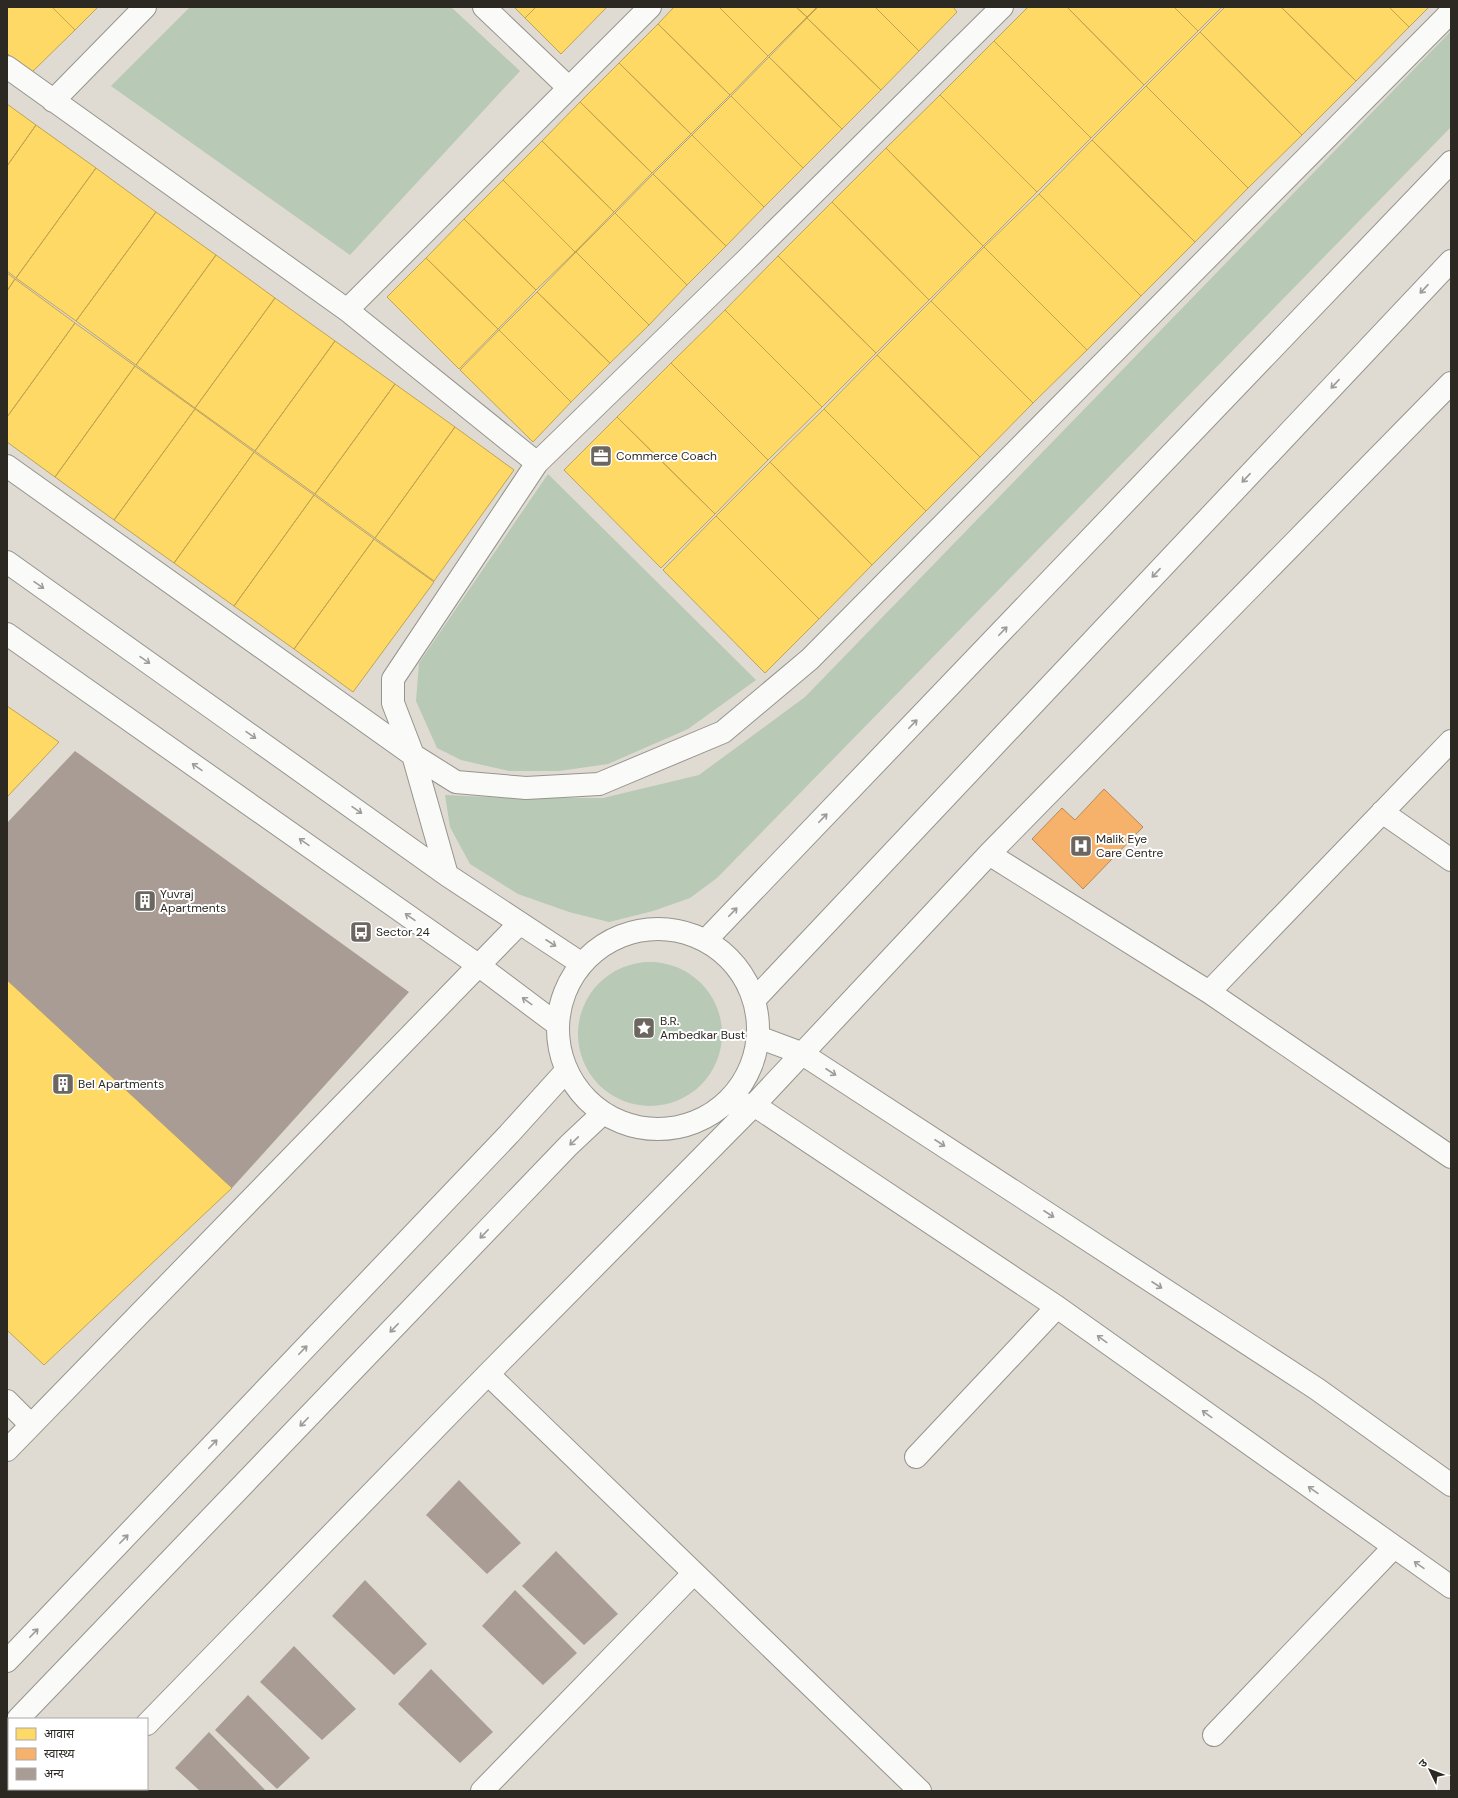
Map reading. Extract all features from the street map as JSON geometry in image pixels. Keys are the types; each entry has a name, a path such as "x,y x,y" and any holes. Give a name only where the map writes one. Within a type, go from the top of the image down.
{"street":[{"path":"53,101 145,7"},
{"path":"484,7 569,88"},
{"path":"348,310 650,7"},
{"path":"447,874 413,755 393,703 393,679 537,463 748,258 1002,7"},
{"path":"7,466 413,755 456,782 526,788 599,784 724,732 810,659 1451,12"},
{"path":"7,67 348,310 537,463"},
{"path":"706,940 1451,162"},
{"path":"754,1000 1451,261"},
{"path":"148,1723 488,1374 754,1105 801,1053 989,854 1451,383"},
{"path":"7,562 447,874 582,964"},
{"path":"7,634 478,965 558,1025"},
{"path":"1209,992 1451,741"},
{"path":"1382,812 1451,860"},
{"path":"989,854 1209,992 1451,1157"},
{"path":"7,1450 520,923"},
{"path":"640,930 674,930 706,940 727,956 743,976 754,1000 758,1018 758,1037 753,1062 742,1084 725,1103 698,1122 665,1130 632,1127 602,1114 581,1095 566,1071 559,1048 558,1025 564,992 582,964 608,942 640,930"},
{"path":"758,1037 801,1053 1317,1389 1451,1485"},
{"path":"7,1661 509,1134 566,1071"},
{"path":"725,1103 754,1105 1057,1307 1451,1588"},
{"path":"19,1718 563,1151 602,1114"},
{"path":"916,1457 1057,1307"},
{"path":"488,1374 920,1791"},
{"path":"8,1403 31,1425"},
{"path":"1214,1735 1394,1547"},
{"path":"482,1791 694,1573"}],"green space":[{"path":"190,7 451,7 520,71 350,255 111,86"},
{"path":"1451,31 1451,127 717,878 690,898 653,911 609,922 569,912 518,894 470,864 450,827 445,795 510,798 603,798 699,775 805,697"},
{"path":"548,474 756,680 688,729 608,764 559,771 509,771 461,760 437,748 416,701 419,663"},
{"path":"650,962 671,965 684,971 696,978 706,988 719,1013 722,1034 719,1055 713,1068 706,1080 696,1090 671,1103 650,1106 629,1103 616,1097 604,1090 594,1080 581,1055 578,1034 581,1013 587,1000 594,988 604,978 629,965"}],"building: आवास":[{"path":"7,7 52,7 75,30 29,75 7,53"},
{"path":"52,7 98,7 75,30"},
{"path":"514,7 536,7 525,18"},
{"path":"536,7 607,7 561,54 525,18"},
{"path":"674,7 719,7 768,56 730,95 658,24"},
{"path":"719,7 796,7 807,17 768,56"},
{"path":"796,7 817,7 807,17"},
{"path":"818,7 875,7 919,51 881,90 807,18"},
{"path":"875,7 953,7 957,12 919,51"},
{"path":"1028,7 1067,7 1144,85 1091,138 994,41"},
{"path":"1067,7 1174,7 1198,31 1144,85"},
{"path":"1174,7 1222,7 1198,31"},
{"path":"1225,7 1281,7 1356,81 1302,135 1200,32"},
{"path":"1281,7 1389,7 1409,27 1356,81"},
{"path":"1389,7 1429,7 1409,27"},
{"path":"807,18 881,90 842,129 769,57"},
{"path":"658,24 730,95 691,134 619,63"},
{"path":"1200,32 1302,135 1248,188 1146,86"},
{"path":"994,41 1091,138 1037,192 940,95"},
{"path":"769,57 842,129 803,168 731,96"},
{"path":"619,63 691,134 652,173 580,102"},
{"path":"1146,86 1248,188 1195,242 1092,140"},
{"path":"940,95 1037,192 983,246 886,148"},
{"path":"731,96 803,168 764,207 692,135"},
{"path":"580,102 652,173 614,212 542,141"},
{"path":"7,104 36,125 7,166"},
{"path":"36,125 96,168 16,278 7,271 7,166"},
{"path":"692,135 764,207 726,246 653,174"},
{"path":"1092,140 1195,242 1141,296 1039,194"},
{"path":"542,141 614,212 575,252 503,180"},
{"path":"886,148 983,246 929,300 832,202"},
{"path":"96,168 156,212 76,321 16,278"},
{"path":"653,174 726,246 687,285 615,213"},
{"path":"503,180 575,252 536,290 464,219"},
{"path":"1039,194 1141,296 1087,350 984,247"},
{"path":"832,202 929,300 876,353 778,256"},
{"path":"156,212 216,255 136,365 76,321"},
{"path":"615,213 687,285 649,325 576,252"},
{"path":"464,219 536,290 498,329 426,258"},
{"path":"984,247 1087,350 1033,403 931,301"},
{"path":"576,252 649,325 610,363 537,292"},
{"path":"216,255 275,298 195,408 136,365"},
{"path":"778,256 876,353 822,407 725,310"},
{"path":"426,258 498,329 459,369 387,297"},
{"path":"7,273 15,279 7,291"},
{"path":"15,279 75,323 7,417 7,291"},
{"path":"537,292 610,363 571,402 499,330"},
{"path":"275,298 335,341 255,451 195,408"},
{"path":"931,301 1033,403 980,457 877,355"},
{"path":"725,310 822,407 768,460 671,363"},
{"path":"75,323 135,366 55,477 7,442 7,417"},
{"path":"499,330 571,402 533,442 460,370"},
{"path":"335,341 395,384 315,494 255,451"},
{"path":"877,355 980,457 926,511 824,409"},
{"path":"671,363 768,460 715,514 617,417"},
{"path":"135,366 195,409 114,520 55,477"},
{"path":"395,384 455,427 375,538 315,494"},
{"path":"195,409 254,452 174,563 114,520"},
{"path":"824,409 926,511 872,565 770,462"},
{"path":"617,417 715,514 661,568 564,470"},
{"path":"455,427 514,470 434,581 375,538"},
{"path":"254,452 314,495 234,606 174,563"},
{"path":"770,462 872,565 819,619 716,516"},
{"path":"314,495 374,539 294,649 234,606"},
{"path":"716,516 819,619 765,673 663,570"},
{"path":"374,539 434,582 353,692 294,649"},
{"path":"7,706 59,742 7,797"},
{"name":"Bel Apartments","path":"7,980 232,1188 44,1365 7,1330"}],"building: स्वास्थ्य":[{"path":"1104,789 1143,827 1083,889 1032,839 1062,808 1075,820"}],"building: अन्य":[{"name":"Yuvraj Apartments","path":"75,751 409,992 232,1188 7,980 7,823"},
{"path":"459,1480 521,1543 487,1574 426,1515"},
{"path":"556,1551 618,1614 584,1645 522,1586"},
{"path":"365,1580 427,1644 394,1675 332,1616"},
{"path":"515,1590 577,1653 543,1685 482,1626"},
{"path":"294,1646 356,1709 322,1740 260,1682"},
{"path":"431,1669 493,1732 460,1763 398,1704"},
{"path":"248,1695 310,1758 277,1789 215,1730"},
{"path":"209,1732 266,1791 200,1791 175,1768"}],"place":[{"name":"Commerce Coach","path":"601,456"},
{"name":"Malik Eye Care Centre","path":"1081,846"},
{"name":"Yuvraj Apartments","path":"145,901"},
{"name":"Sector 24","path":"361,932"},
{"name":"B.R. Ambedkar Bust","path":"644,1028"},
{"name":"Bel Apartments","path":"63,1084"}]}
